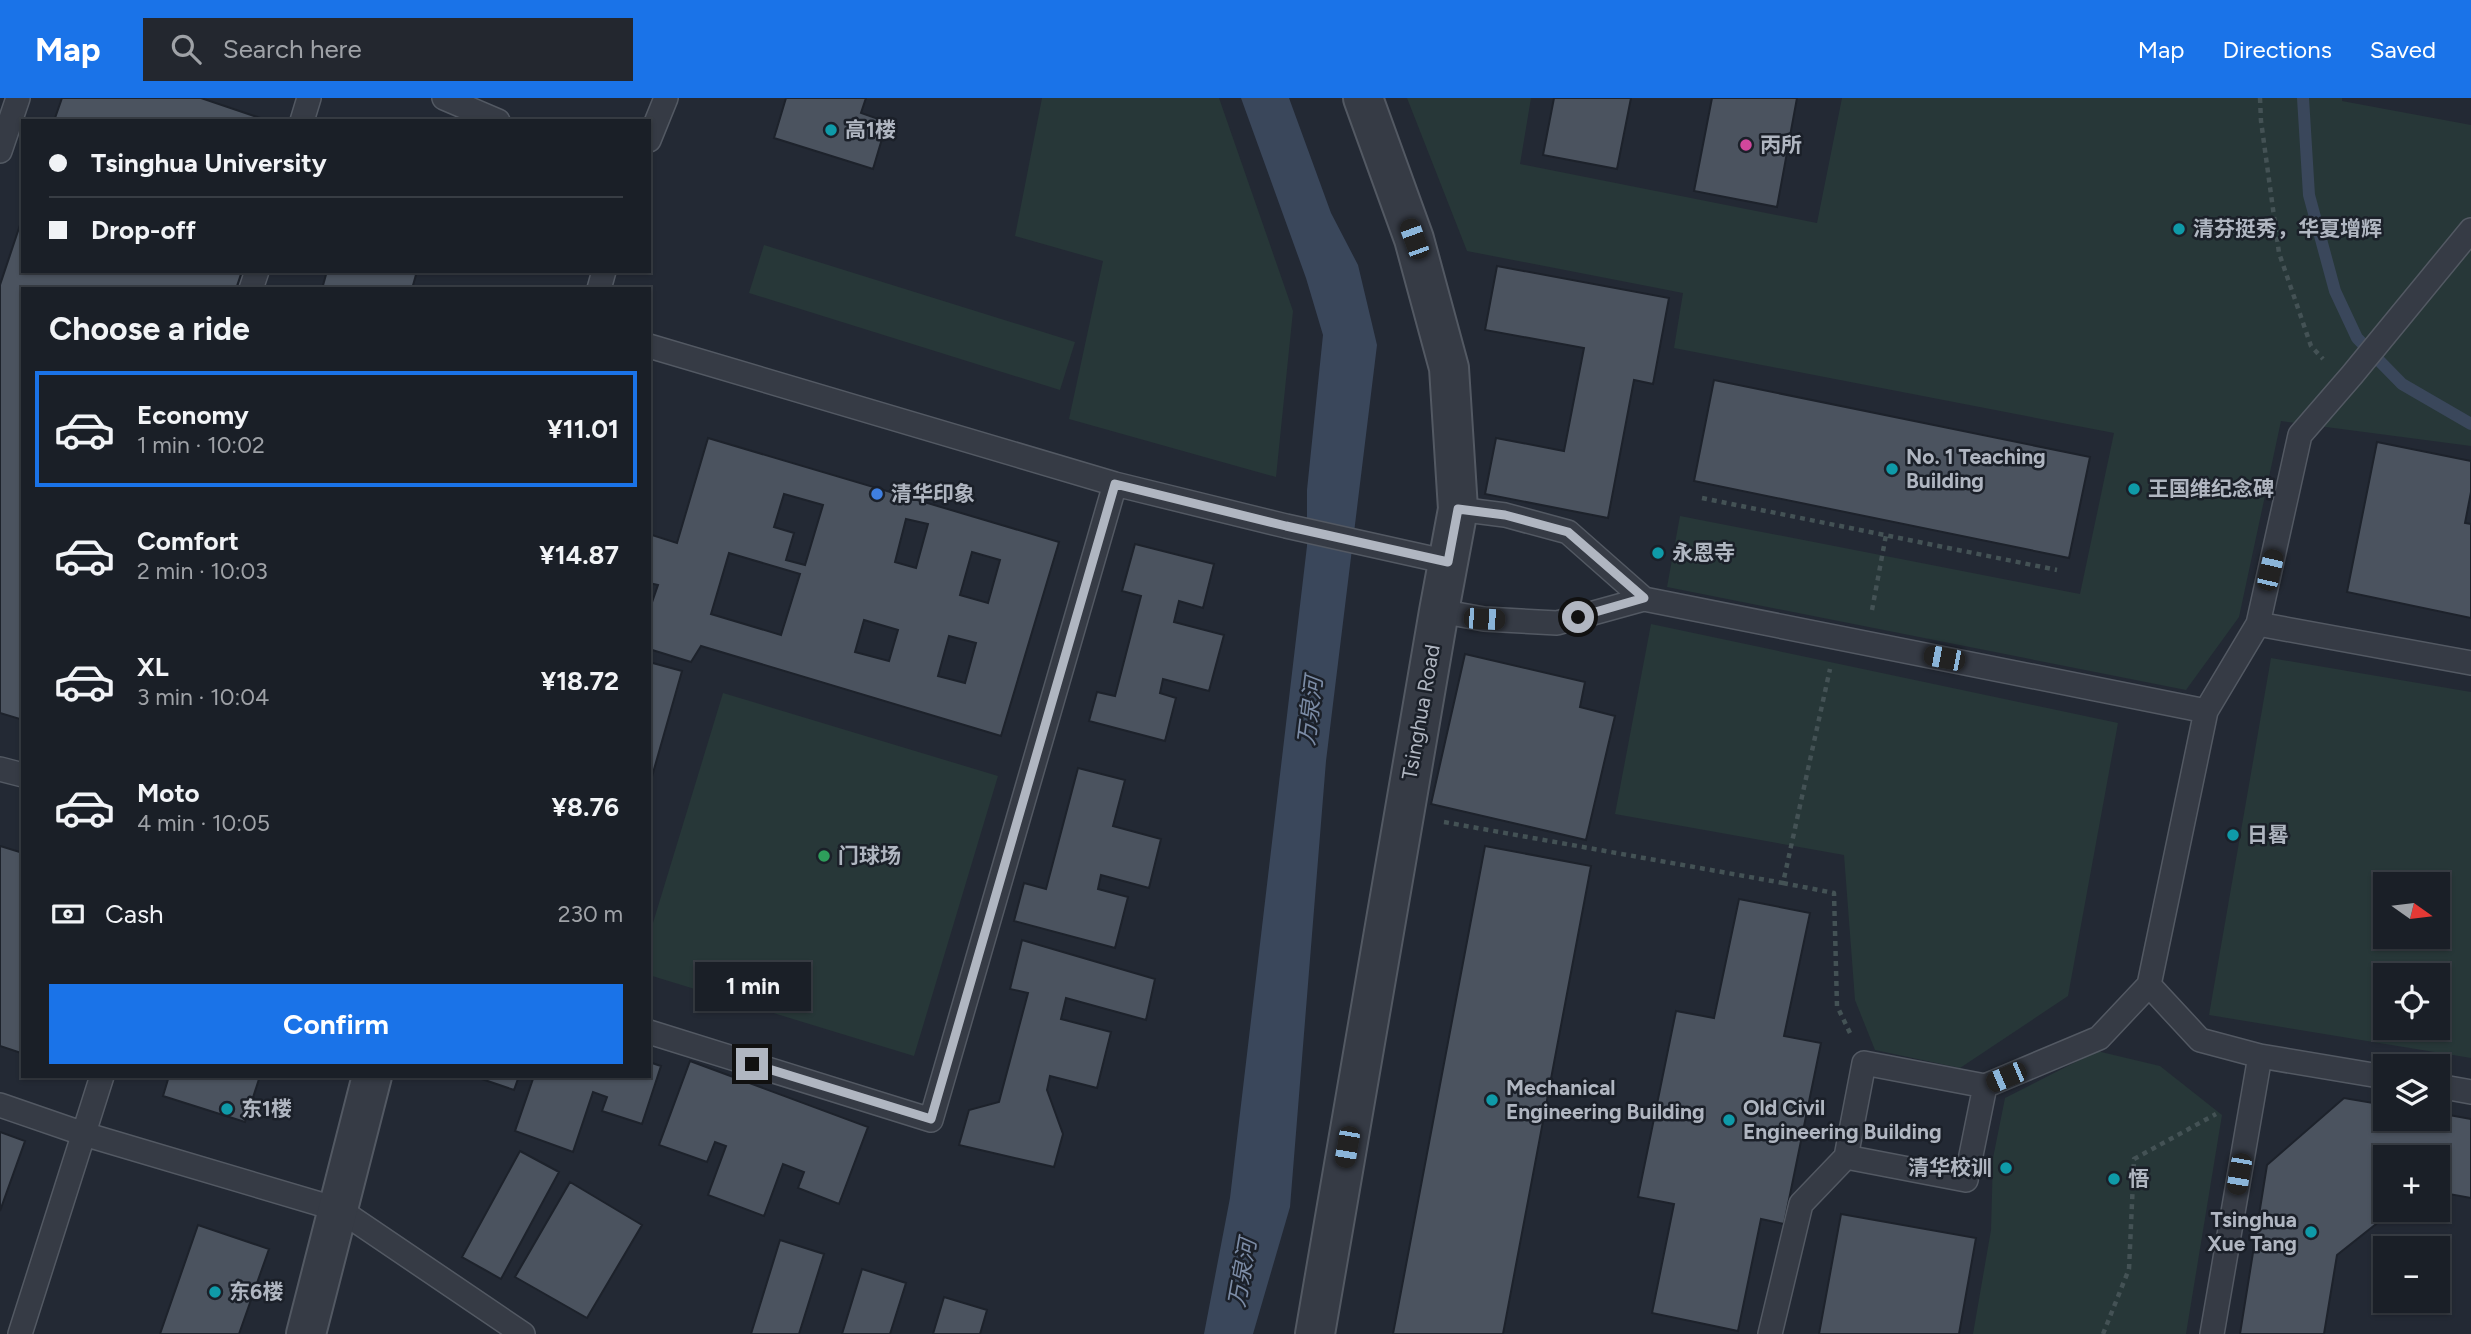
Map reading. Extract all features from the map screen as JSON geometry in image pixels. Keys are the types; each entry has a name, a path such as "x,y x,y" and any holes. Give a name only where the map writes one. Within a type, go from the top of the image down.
{"street":[{"name":"Tsinghua Road","path":"1315,1334 1458,509 1449,368 1414,239 1363,98"},
{"path":"306,1334 340,1210 372,1078"}],"lane":[{"path":"0,151 18,98"},
{"path":"303,119 309,98"},
{"path":"444,98 493,119"},
{"path":"651,135 666,98"},
{"path":"1770,1334 1801,1205 1846,1157 1864,1063 1986,1086 2099,1038 2149,985 2206,711 2258,624 2300,435 2471,230"},
{"path":"651,347 1115,484 1448,562"},
{"path":"651,1033 931,1119 1115,484"},
{"path":"1458,509 1505,515 1568,532 1644,598"},
{"path":"1439,611 1484,619 1557,623 1644,598 2206,711"},
{"path":"2258,624 2471,663"},
{"path":"0,769 21,774"},
{"path":"2149,985 2200,1041 2260,1056 2373,1075"},
{"path":"2212,1334 2260,1056"},
{"path":"20,1334 101,1078"},
{"path":"1846,1157 1966,1181 1986,1086"},
{"path":"2450,1088 2471,1092"},
{"path":"0,1105 84,1134 340,1210 523,1334"}],"path":[{"path":"2260,98 2279,253 2311,346 2348,380"},
{"path":"1702,498 2057,570"},
{"path":"1866,643 1886,535"},
{"path":"1783,883 1837,637"},
{"path":"1444,822 1834,892 1838,1006 1864,1063"},
{"path":"2103,1334 2129,1269 2134,1159 2253,1094"}],"shaded area":[{"path":"1042,98 1219,98 1293,311 1276,477 1069,419 1103,261 1015,236"},
{"path":"1407,98 1531,98 1520,164 1817,223 1842,98 2342,98 2342,101 2471,125 2471,446 2281,421 2239,617 2186,690 1667,587 1680,516 2080,594 2114,433 1674,348 1683,293 1467,251"},
{"path":"764,245 1075,342 1060,390 749,293"},
{"path":"1651,624 2118,723 2068,996 1960,1068 1875,1050 1855,1000 1844,855 1615,814"},
{"path":"2271,658 2471,692 2471,1058 2209,1015"},
{"name":"门球场","path":"723,693 998,776 914,1056 651,976 651,929"},
{"path":"2097,1051 2160,1066 2222,1115 2186,1334 1973,1334 1991,1230 1993,1158 2005,1098"}],"water":[{"name":"万泉河","path":"1241,98 1289,98 1331,213 1358,265 1377,345 1326,761 1290,1207 1253,1334 1204,1334 1230,1198 1307,546 1307,490 1323,335 1306,278"}],"building":[{"path":"62,98 201,98 263,119 55,119"},
{"name":"高1楼","path":"786,98 866,98 861,113 887,122 873,169 774,138"},
{"path":"1554,98 1631,98 1617,169 1543,155"},
{"name":"丙所","path":"1712,98 1797,98 1777,207 1694,191"},
{"path":"21,222 21,273 241,273 237,287 21,287 21,719 0,713 0,285"},
{"path":"1497,266 1669,298 1653,384 1634,380 1608,518 1485,494 1496,438 1564,451 1584,348 1485,330"},
{"path":"326,273 416,273 413,287 323,287"},
{"name":"No. 1 Teaching Building","path":"1714,380 2090,457 2069,558 1694,481"},
{"path":"708,438 1059,542 1001,736 701,646 691,662 651,650 651,605 658,585 651,583 651,535 677,543","holes":["784,494 823,505 805,565 786,560 794,533 774,527","906,519 928,524 916,568 895,562","972,552 1000,560 988,603 960,595","729,553 800,574 781,635 711,614","864,620 898,630 889,661 855,652","949,636 976,643 965,683 938,676"]},
{"path":"2377,442 2471,461 2471,492 2465,523 2471,524 2471,618 2347,592"},
{"path":"1135,544 1214,564 1203,608 1179,601 1174,622 1224,635 1209,691 1163,679 1160,693 1176,698 1165,741 1089,721 1097,692 1115,696 1141,596 1122,591"},
{"path":"1465,654 1585,682 1580,707 1615,716 1586,840 1431,804"},
{"path":"651,663 682,671 651,780"},
{"path":"1078,768 1125,780 1113,826 1161,839 1149,888 1101,875 1098,889 1128,897 1115,948 1014,921 1024,883 1046,889"},
{"path":"0,846 21,852 21,1053 0,1046"},
{"name":"Mechanical Engineering Building","path":"1485,846 1591,866 1503,1334 1393,1334"},
{"name":"Old Civil Engineering Building","path":"1739,899 1810,913 1784,1036 1821,1043 1784,1224 1761,1219 1738,1331 1652,1313 1674,1204 1638,1197 1676,1011 1714,1018"},
{"path":"1022,940 1155,979 1146,1020 1066,998 1061,1019 1111,1032 1097,1088 1050,1076 1047,1090 1063,1134 1054,1167 959,1145 969,1110 999,1102 1028,993 1010,989"},
{"path":"690,1061 868,1127 839,1204 798,1188 804,1172 783,1164 764,1216 708,1195 726,1146 715,1142 707,1162 659,1145"},
{"path":"651,1063 661,1066 642,1124 602,1111 607,1097 593,1092 573,1152 515,1131 533,1078 651,1078"},
{"name":"东1楼","path":"168,1078 259,1078 245,1122 163,1096"},
{"path":"479,1078 518,1078 514,1090"},
{"name":"Tsinghua Xue Tang","path":"2344,1098 2373,1103 2373,1131 2450,1131 2450,1115 2471,1119 2471,1198 2450,1194 2450,1145 2373,1145 2373,1222 2379,1222 2337,1255 2324,1334 2240,1334 2267,1165"},
{"path":"0,1132 25,1141 0,1211"},
{"path":"520,1151 559,1172 501,1279 462,1257"},
{"path":"570,1182 642,1225 587,1318 515,1277"},
{"path":"1841,1214 1976,1238 1959,1334 1819,1334"},
{"name":"东6楼","path":"198,1225 269,1249 239,1334 160,1334"},
{"path":"780,1240 824,1254 799,1334 751,1334"},
{"path":"862,1269 906,1283 890,1334 842,1334"},
{"path":"944,1297 987,1310 980,1334 933,1334"}],"waterway":[{"path":"2303,98 2309,195 2335,291 2357,338 2402,384 2471,424"}],"place":[{"name":"高1楼","path":"831,130"},
{"name":"丙所","path":"1746,145"},
{"name":"清芬挺秀，华夏增辉","path":"2179,229"},
{"name":"No. 1 Teaching Building","path":"1892,469"},
{"name":"王国维纪念碑","path":"2134,489"},
{"name":"清华印象","path":"877,494"},
{"name":"永恩寺","path":"1658,553"},
{"name":"日晷","path":"2233,835"},
{"name":"门球场","path":"824,856"},
{"name":"Mechanical Engineering Building","path":"1492,1100"},
{"name":"东1楼","path":"227,1109"},
{"name":"Old Civil Engineering Building","path":"1729,1120"},
{"name":"清华校训","path":"2006,1168"},
{"name":"悟","path":"2114,1179"},
{"name":"Tsinghua Xue Tang","path":"2311,1232"},
{"name":"东6楼","path":"215,1292"}],"route":[{"path":"752,1064 931,1119 1115,484 1448,562 1458,509 1505,515 1568,532 1644,598 1578,617"}]}
